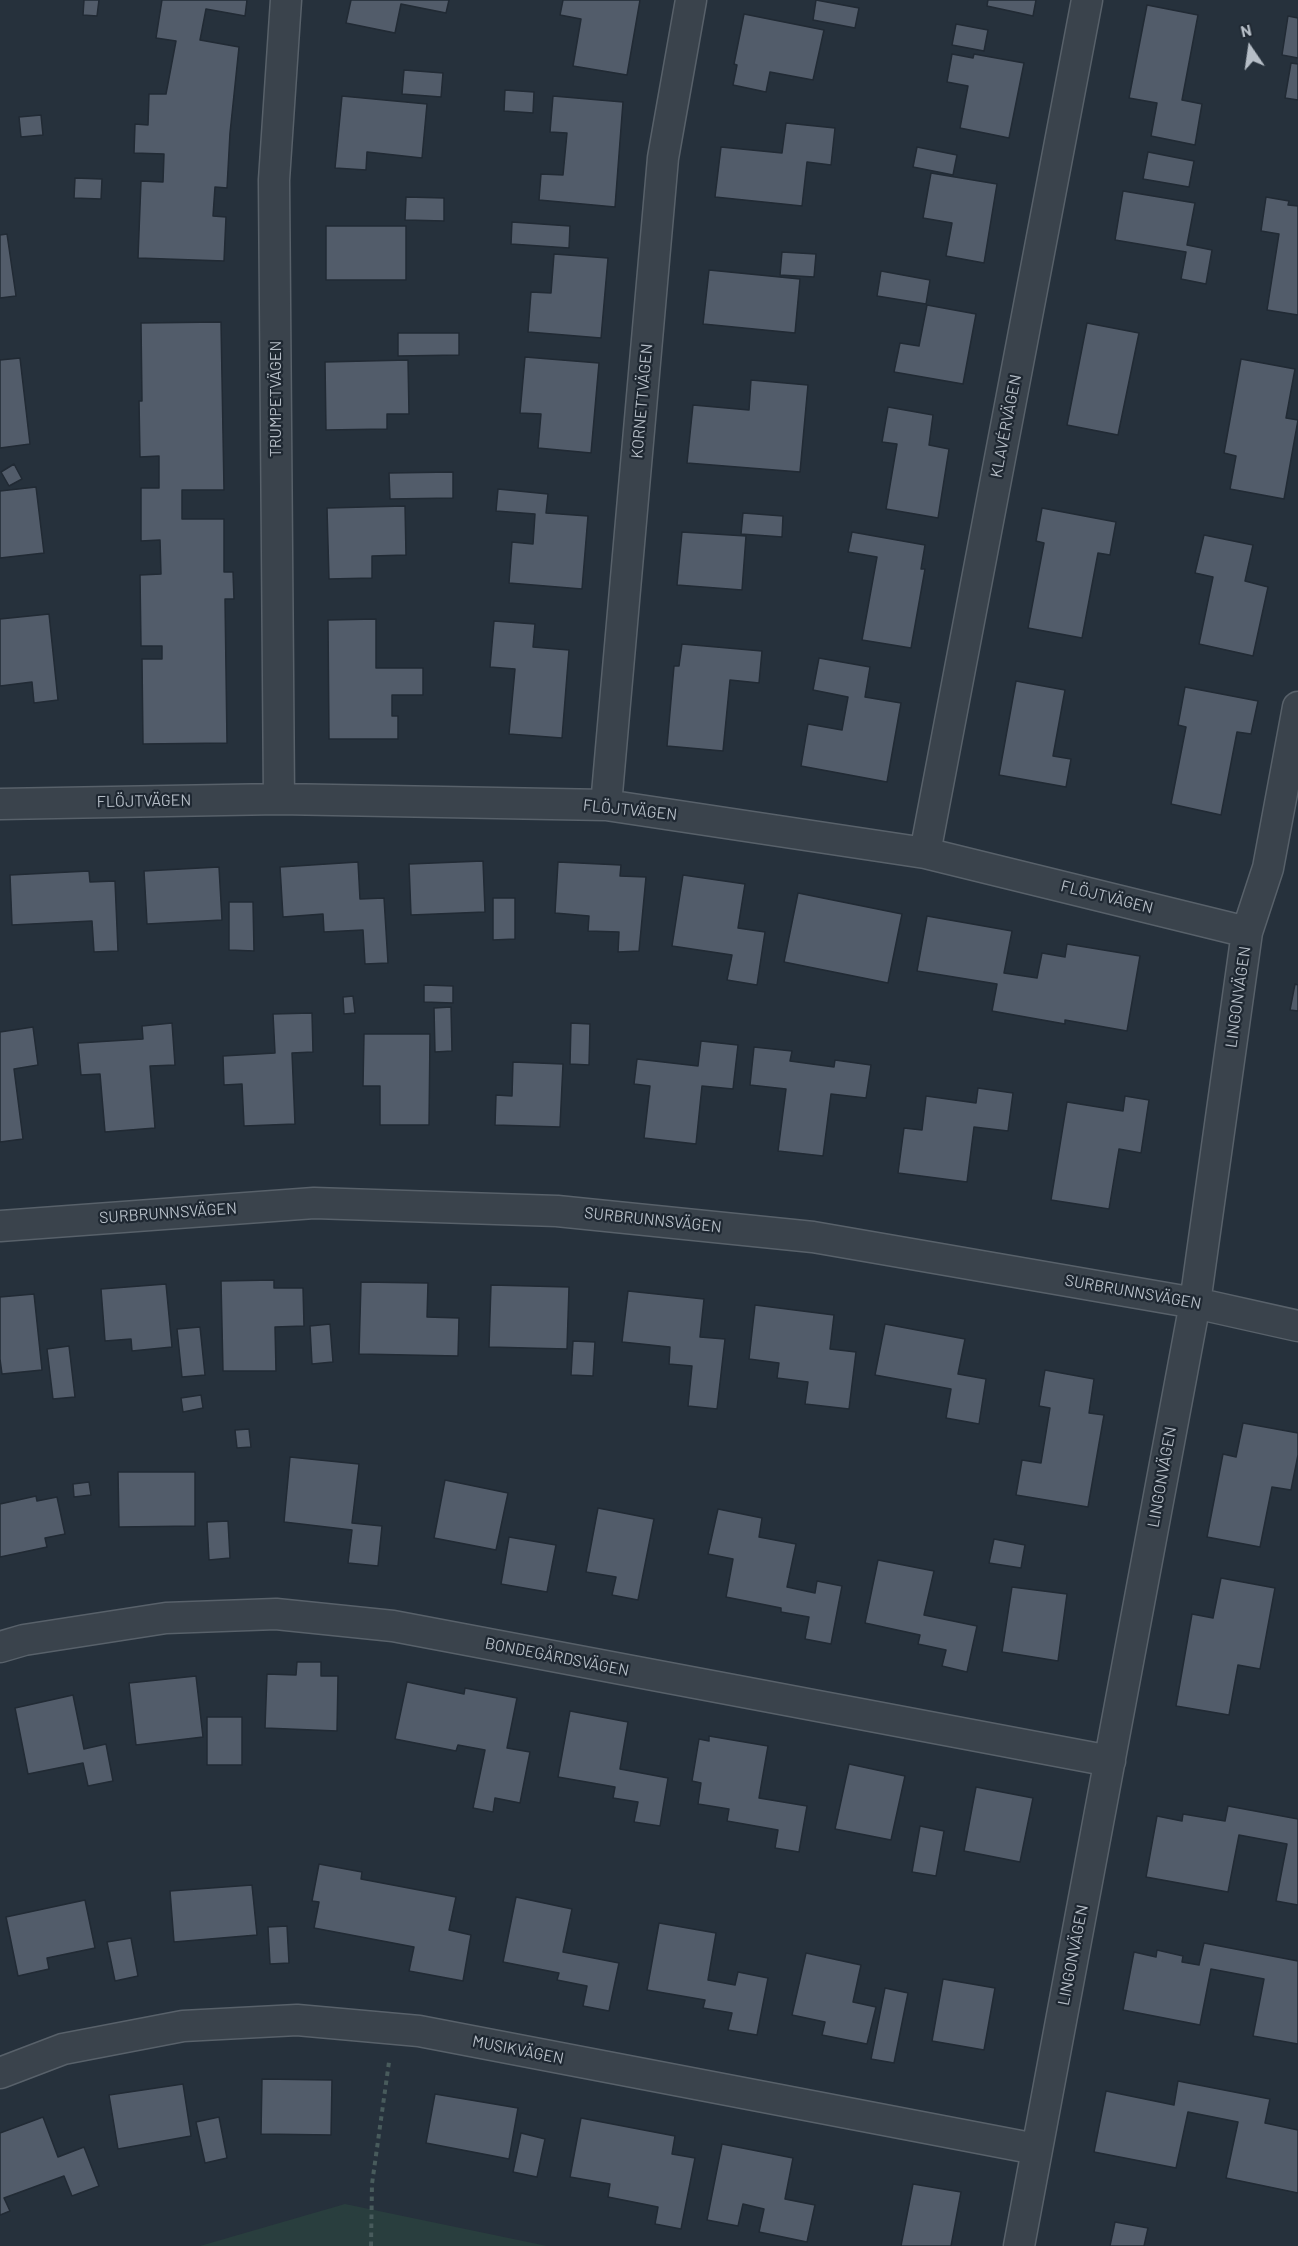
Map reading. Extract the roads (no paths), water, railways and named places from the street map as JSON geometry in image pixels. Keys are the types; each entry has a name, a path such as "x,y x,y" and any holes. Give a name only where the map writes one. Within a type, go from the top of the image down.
{"street":[{"name":"TRUMPETVÄGEN","path":"279,799 274,180 286,0"},
{"name":"KORNETTVÄGEN","path":"606,805 663,158 691,0"},
{"name":"KLAVÉRVÄGEN","path":"925,853 1087,0"},
{"name":"LINGONVÄGEN","path":"1018,2246 1195,1303 1247,932 1268,868 1298,707"},
{"name":"FLÖJTVÄGEN","path":"0,804 279,799 606,805 925,853 1247,932"},
{"name":"SURBRUNNSVÄGEN","path":"0,1226 314,1203 557,1210 813,1236 1195,1303 1298,1326"},
{"name":"BONDEGÅRDSVÄGEN","path":"0,1647 24,1640 166,1618 276,1614 381,1624 1110,1761"},
{"name":"MUSIKVÄGEN","path":"0,2073 63,2049 183,2026 297,2020 442,2036 1035,2149"}]}
